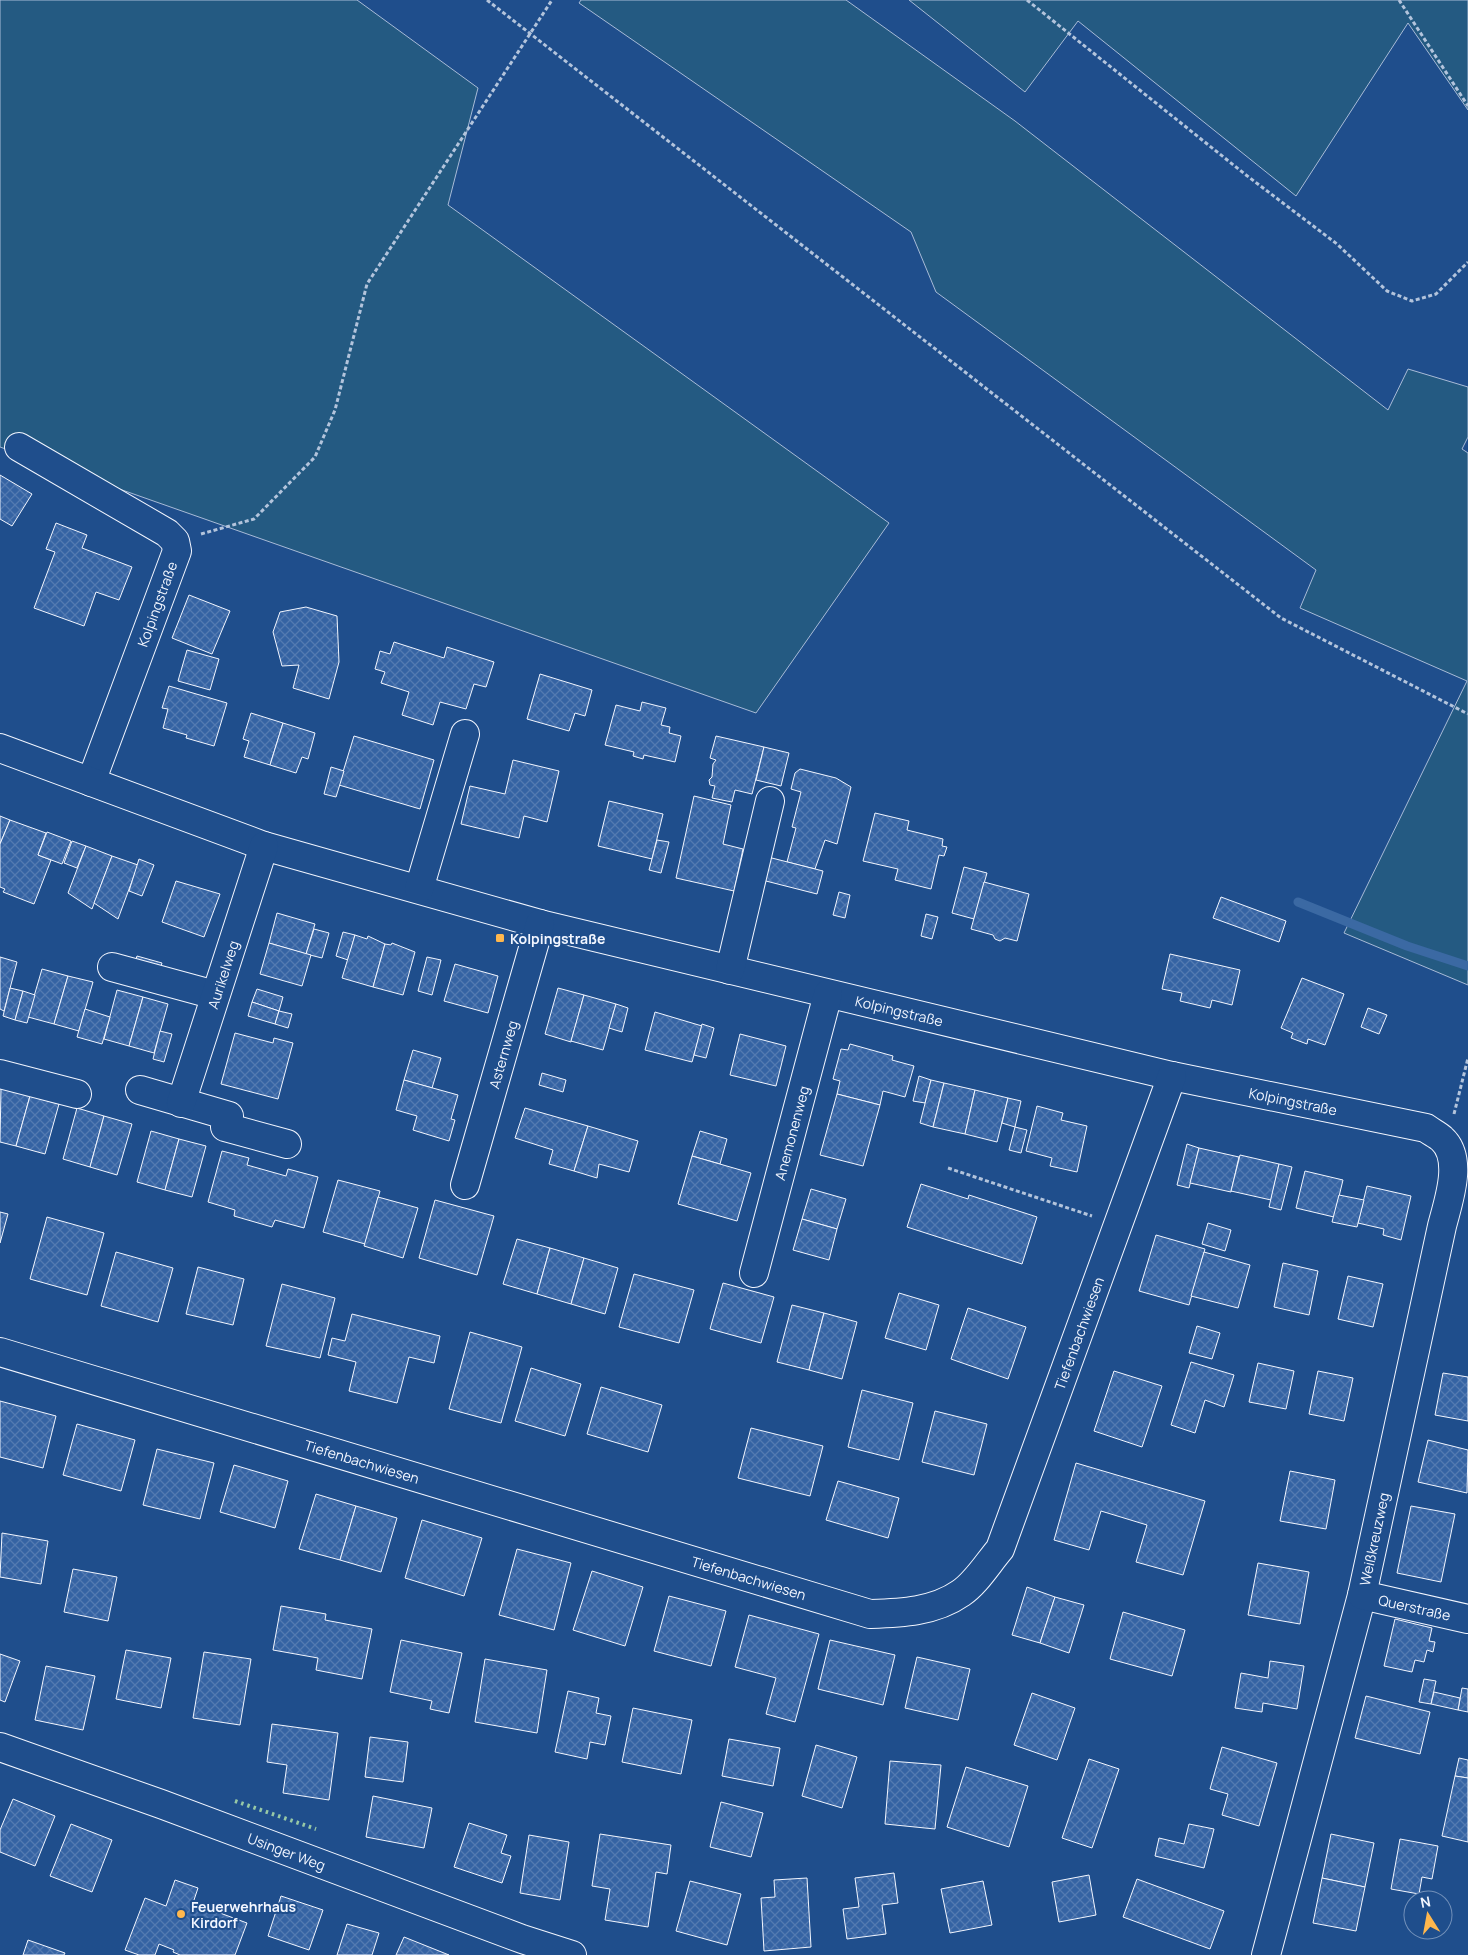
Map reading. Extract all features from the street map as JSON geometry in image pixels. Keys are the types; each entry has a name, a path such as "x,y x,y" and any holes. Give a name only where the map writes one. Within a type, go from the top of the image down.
{"street":[{"path":"19,446 168,533 175,541"},
{"name":"Kolpingstraße","path":"91,782 176,551 175,541"},
{"path":"419,889 465,734"},
{"name":"Kolpingstraße","path":"0,748 264,846 540,924 1172,1076 1426,1128 1443,1139 1448,1147"},
{"path":"730,970 770,802"},
{"name":"Aurikelweg","path":"181,1103 264,846"},
{"name":"Asternweg","path":"465,1185 540,924"},
{"path":"112,967 215,995"},
{"name":"Anemonenweg","path":"754,1273 828,994"},
{"path":"0,1074 77,1094"},
{"name":"Tiefenbachwiesen","path":"0,1352 870,1614 902,1613 931,1607 961,1593 1000,1549 1172,1076"},
{"path":"140,1090 229,1116 225,1127 287,1144"},
{"name":"Weißkreuzweg","path":"1266,1955 1362,1595 1453,1179 1453,1164 1448,1147"},
{"name":"Querstraße","path":"1362,1595 1468,1619"},
{"name":"Usinger Weg","path":"0,1747 161,1804 519,1947 572,1955"}],"path":[{"path":"487,0 1281,618 1468,714"},
{"path":"175,541 254,519 315,456 335,410 367,284 552,0"},
{"path":"1027,0 1246,175 1337,244 1386,291 1412,301 1436,294 1468,262"},
{"path":"1399,0 1468,106"},
{"path":"1448,1147 1468,1058"},
{"path":"948,1168 1118,1225"}],"shaded area":[{"path":"0,0 357,0 478,88 448,205 889,523 756,713 0,447"},
{"path":"581,0 846,0 1015,121 1388,410 1408,369 1468,387 1468,437 1462,449 1468,453 1468,985 1344,933 1467,681 1300,608 1316,570 936,292 911,232 579,3"},
{"path":"909,0 1468,0 1468,110 1408,23 1296,196 1078,21 1025,92"}],"building":[{"path":"0,475 32,494 12,526 0,519"},
{"path":"56,523 87,535 82,548 132,567 119,600 96,592 84,626 34,608 55,552 46,549"},
{"path":"189,595 230,611 212,654 172,638"},
{"path":"306,607 337,616 339,662 329,699 293,688 299,665 282,666 273,632 280,612"},
{"path":"394,642 444,658 447,647 494,662 486,687 474,684 466,709 440,702 433,725 402,715 409,692 381,683 385,672 375,669 380,651 390,654"},
{"path":"187,650 219,659 210,690 178,681"},
{"path":"540,674 592,690 585,716 575,713 569,731 527,719"},
{"path":"169,686 227,703 214,746 186,738 187,735 163,728 168,709 162,708"},
{"path":"642,702 666,708 661,725 670,727 669,733 681,736 675,762 644,755 643,759 633,756 634,752 605,745 616,705 640,711"},
{"path":"251,713 283,723 270,765 244,757 249,741 243,739"},
{"path":"283,723 315,733 308,759 302,757 296,773 270,765"},
{"path":"354,736 434,760 420,809 339,785"},
{"path":"716,736 764,747 752,794 735,790 732,802 712,798 715,786 710,785 709,780 712,777 713,764 716,760 710,758"},
{"path":"764,747 789,753 781,786 756,780"},
{"path":"513,760 559,771 547,822 524,816 519,838 461,824 470,786 505,794"},
{"path":"331,767 344,771 336,797 324,794"},
{"path":"800,769 836,778 851,787 837,844 825,840 815,869 787,862 796,828 792,827 801,792 791,789 795,773"},
{"path":"694,796 731,805 723,844 743,849 734,891 676,878"},
{"path":"609,801 663,814 652,859 598,846"},
{"path":"875,813 909,821 907,830 943,839 942,846 947,847 944,856 939,855 931,889 895,880 898,869 863,861"},
{"path":"0,816 10,820 0,844"},
{"path":"10,820 46,833 38,855 51,860 34,904 3,892 5,889 0,887 0,844"},
{"path":"47,832 71,841 62,864 38,855"},
{"path":"657,840 669,842 661,873 649,870"},
{"path":"72,841 86,846 77,868 64,863"},
{"path":"86,846 112,856 92,909 68,893"},
{"path":"112,856 138,865 118,919 94,903"},
{"path":"764,856 823,871 817,894 758,879"},
{"path":"139,859 154,865 142,896 129,891"},
{"path":"964,867 987,873 974,919 952,913"},
{"path":"176,881 220,894 204,937 162,922"},
{"path":"984,882 1029,894 1017,941 1005,938 1000,941 995,939 993,935 971,929"},
{"path":"839,892 850,895 845,918 833,915"},
{"path":"1221,897 1286,921 1279,942 1213,918"},
{"path":"277,913 315,924 306,954 269,943"},
{"path":"926,914 938,917 932,939 921,936"},
{"path":"314,929 329,933 322,958 306,954"},
{"path":"343,932 355,935 348,960 336,956"},
{"path":"355,935 367,939 368,936 385,944 373,987 342,978"},
{"path":"269,943 311,955 302,986 260,974"},
{"path":"392,943 415,952 403,995 373,987 385,944 391,945"},
{"path":"1170,954 1240,970 1232,1005 1212,1000 1210,1008 1180,1001 1182,993 1162,989"},
{"path":"137,956 162,963 158,976 133,968"},
{"path":"0,957 17,962 4,1011 0,1009"},
{"path":"427,957 441,960 432,995 418,991"},
{"path":"455,964 498,976 488,1013 444,1001"},
{"path":"42,969 68,976 54,1024 28,1017"},
{"path":"68,976 93,982 79,1031 54,1024"},
{"path":"1302,978 1344,994 1325,1045 1308,1039 1307,1044 1291,1038 1293,1033 1281,1028"},
{"path":"10,988 23,991 15,1020 3,1016"},
{"path":"558,988 584,995 571,1042 545,1034"},
{"path":"257,989 283,997 279,1011 252,1002"},
{"path":"117,990 143,997 129,1046 104,1039"},
{"path":"23,991 35,995 27,1023 15,1020"},
{"path":"584,995 616,1004 603,1050 571,1041"},
{"path":"143,997 168,1004 154,1053 129,1046"},
{"path":"252,1002 279,1011 275,1024 248,1016"},
{"path":"616,1004 628,1008 622,1032 609,1028"},
{"path":"1368,1008 1387,1015 1379,1034 1361,1027"},
{"path":"85,1009 110,1017 102,1044 77,1037"},
{"path":"279,1011 292,1014 288,1028 275,1024"},
{"path":"655,1012 702,1026 692,1062 645,1050"},
{"path":"702,1024 714,1028 706,1058 694,1055"},
{"path":"160,1031 172,1034 164,1062 153,1059"},
{"path":"235,1033 273,1043 274,1038 293,1043 278,1099 221,1084"},
{"path":"740,1034 786,1046 776,1086 730,1075"},
{"path":"850,1044 893,1056 892,1060 914,1066 905,1097 883,1091 880,1105 837,1094 840,1081 833,1079 841,1049 848,1050"},
{"path":"413,1050 441,1058 432,1088 404,1080"},
{"path":"542,1073 566,1080 563,1092 539,1085"},
{"path":"919,1076 931,1080 925,1103 913,1101"},
{"path":"404,1080 458,1095 451,1119 455,1120 449,1141 413,1130 417,1116 396,1110"},
{"path":"931,1080 944,1083 933,1127 920,1123"},
{"path":"944,1083 975,1090 965,1134 933,1127"},
{"path":"1,1087 30,1096 16,1146 0,1142"},
{"path":"975,1090 1008,1098 997,1142 965,1134"},
{"path":"837,1094 880,1105 863,1166 820,1155"},
{"path":"30,1096 59,1104 45,1154 16,1146"},
{"path":"1008,1098 1021,1101 1015,1127 1002,1123"},
{"path":"1037,1106 1063,1113 1061,1120 1087,1126 1077,1172 1050,1166 1052,1158 1026,1151"},
{"path":"77,1108 104,1116 90,1167 63,1159"},
{"path":"525,1108 588,1126 574,1171 549,1164 553,1150 515,1138"},
{"path":"104,1116 132,1124 117,1175 90,1167"},
{"path":"588,1126 638,1141 629,1172 599,1164 597,1178 574,1171"},
{"path":"1015,1127 1027,1130 1021,1153 1009,1150"},
{"path":"151,1131 179,1139 165,1190 137,1182"},
{"path":"700,1131 727,1139 720,1164 692,1156"},
{"path":"179,1139 206,1146 192,1197 165,1190"},
{"path":"1187,1144 1199,1148 1189,1188 1177,1185"},
{"path":"1199,1148 1239,1157 1231,1192 1190,1183"},
{"path":"222,1151 249,1158 247,1165 286,1176 288,1169 318,1177 304,1228 275,1220 272,1227 234,1216 235,1210 208,1202"},
{"path":"1240,1155 1279,1164 1271,1200 1231,1191"},
{"path":"692,1156 751,1173 737,1221 678,1204"},
{"path":"1279,1164 1292,1167 1281,1210 1269,1207"},
{"path":"1305,1171 1343,1180 1334,1217 1296,1208"},
{"path":"338,1180 380,1191 365,1244 323,1232"},
{"path":"921,1184 968,1199 969,1195 1037,1217 1022,1264 907,1227"},
{"path":"1367,1186 1411,1196 1401,1240 1383,1235 1384,1229 1358,1223"},
{"path":"811,1189 846,1199 837,1229 802,1219"},
{"path":"1339,1195 1364,1200 1357,1227 1332,1222"},
{"path":"378,1197 418,1208 403,1258 364,1246"},
{"path":"435,1200 494,1216 477,1275 419,1258"},
{"path":"0,1212 8,1214 0,1243"},
{"path":"47,1217 104,1233 87,1295 30,1279"},
{"path":"802,1219 837,1229 829,1260 793,1250"},
{"path":"1208,1223 1231,1230 1225,1251 1202,1244"},
{"path":"1156,1235 1205,1249 1189,1305 1139,1291"},
{"path":"517,1239 550,1248 537,1294 503,1284"},
{"path":"550,1248 584,1258 571,1304 537,1294"},
{"path":"116,1252 173,1268 158,1322 101,1306"},
{"path":"1204,1252 1250,1265 1238,1308 1191,1296"},
{"path":"584,1258 618,1268 605,1314 571,1304"},
{"path":"1283,1263 1318,1271 1309,1315 1274,1307"},
{"path":"198,1267 244,1279 233,1325 186,1314"},
{"path":"634,1274 694,1290 679,1343 619,1327"},
{"path":"1348,1276 1383,1284 1373,1327 1338,1319"},
{"path":"723,1283 774,1297 761,1343 710,1329"},
{"path":"282,1284 335,1298 320,1358 266,1346"},
{"path":"899,1293 939,1305 926,1350 885,1338"},
{"path":"792,1305 824,1313 809,1370 777,1362"},
{"path":"968,1308 1026,1327 1008,1379 951,1359"},
{"path":"824,1313 857,1322 842,1379 809,1370"},
{"path":"352,1314 440,1336 434,1363 409,1357 397,1403 349,1391 356,1362 328,1355 332,1338 345,1341"},
{"path":"1197,1326 1220,1333 1212,1359 1189,1353"},
{"path":"470,1332 522,1347 501,1423 449,1409"},
{"path":"1191,1362 1234,1375 1224,1407 1205,1400 1195,1433 1171,1425"},
{"path":"1258,1363 1294,1371 1286,1409 1249,1402"},
{"path":"531,1368 581,1384 565,1436 515,1421"},
{"path":"1114,1371 1162,1386 1142,1447 1094,1431"},
{"path":"1318,1371 1353,1378 1344,1421 1309,1414"},
{"path":"1443,1373 1468,1377 1468,1421 1435,1415"},
{"path":"601,1387 662,1405 648,1452 587,1434"},
{"path":"862,1390 913,1403 899,1460 848,1447"},
{"path":"0,1401 56,1416 43,1468 0,1457"},
{"path":"935,1411 987,1424 974,1475 922,1462"},
{"path":"77,1424 135,1440 121,1491 63,1475"},
{"path":"751,1428 823,1446 810,1496 738,1478"},
{"path":"1428,1440 1468,1450 1467,1493 1418,1482"},
{"path":"157,1449 214,1463 200,1519 143,1505"},
{"path":"1076,1463 1205,1501 1183,1575 1136,1562 1147,1525 1101,1511 1089,1550 1054,1540"},
{"path":"234,1465 288,1481 275,1528 220,1512"},
{"path":"1290,1471 1335,1480 1326,1529 1280,1521"},
{"path":"838,1481 899,1498 888,1538 826,1520"},
{"path":"316,1494 356,1506 340,1560 299,1549"},
{"path":"356,1506 397,1518 381,1572 340,1560"},
{"path":"1411,1506 1455,1514 1441,1582 1397,1573"},
{"path":"422,1520 482,1538 464,1596 405,1578"},
{"path":"2,1533 48,1541 41,1584 0,1577"},
{"path":"517,1549 571,1563 554,1630 499,1615"},
{"path":"1258,1563 1309,1572 1300,1624 1248,1615"},
{"path":"73,1569 117,1577 108,1621 64,1612"},
{"path":"592,1571 643,1587 625,1646 573,1630"},
{"path":"1027,1587 1055,1597 1040,1643 1012,1635"},
{"path":"669,1596 726,1611 711,1666 654,1651"},
{"path":"1055,1597 1084,1605 1069,1653 1040,1643"},
{"path":"281,1606 326,1614 325,1620 372,1629 362,1679 316,1670 318,1658 273,1650"},
{"path":"1123,1612 1185,1630 1172,1676 1110,1659"},
{"path":"749,1615 819,1634 795,1722 766,1714 776,1678 735,1667"},
{"path":"1395,1619 1432,1628 1429,1641 1435,1642 1433,1652 1427,1650 1424,1662 1415,1660 1412,1672 1384,1666"},
{"path":"401,1640 462,1653 449,1713 430,1709 432,1701 390,1692"},
{"path":"830,1640 895,1655 883,1705 818,1689"},
{"path":"126,1650 171,1658 161,1708 116,1699"},
{"path":"204,1652 251,1659 240,1725 193,1718"},
{"path":"0,1654 20,1661 5,1702 0,1700"},
{"path":"917,1657 970,1669 958,1720 905,1708"},
{"path":"485,1659 547,1670 537,1733 475,1722"},
{"path":"1270,1661 1304,1666 1297,1709 1263,1703 1262,1712 1235,1708 1241,1673 1268,1678"},
{"path":"46,1666 95,1676 83,1730 35,1720"},
{"path":"1424,1679 1436,1681 1431,1704 1419,1702"},
{"path":"1462,1688 1468,1689 1468,1712 1458,1710"},
{"path":"568,1691 599,1698 596,1713 611,1716 605,1745 590,1742 587,1759 555,1752"},
{"path":"1434,1692 1460,1698 1458,1710 1431,1704"},
{"path":"1032,1693 1075,1708 1057,1760 1014,1745"},
{"path":"1366,1696 1430,1712 1420,1754 1355,1738"},
{"path":"633,1708 692,1720 681,1774 622,1762"},
{"path":"272,1724 338,1733 329,1800 283,1793 287,1765 267,1762"},
{"path":"370,1737 408,1742 403,1782 365,1777"},
{"path":"729,1739 780,1748 773,1786 722,1776"},
{"path":"816,1745 857,1757 842,1808 802,1796"},
{"path":"1222,1747 1277,1763 1259,1826 1222,1815 1228,1794 1210,1789"},
{"path":"1459,1758 1468,1760 1468,1778 1455,1776"},
{"path":"1089,1759 1119,1769 1092,1848 1062,1838"},
{"path":"890,1761 941,1765 935,1829 885,1824"},
{"path":"966,1767 1028,1786 1009,1847 947,1827"},
{"path":"1455,1776 1468,1778 1468,1842 1442,1836"},
{"path":"373,1796 432,1808 424,1848 366,1837"},
{"path":"13,1799 55,1816 35,1866 0,1852 0,1830"},
{"path":"721,1802 763,1813 751,1857 710,1847"},
{"path":"469,1823 507,1835 501,1853 511,1856 502,1883 454,1867"},
{"path":"71,1824 112,1840 92,1892 50,1876"},
{"path":"1189,1824 1214,1829 1204,1868 1155,1856 1159,1838 1184,1844"},
{"path":"600,1834 671,1845 667,1874 656,1872 648,1927 605,1920 610,1889 592,1886"},
{"path":"1331,1834 1374,1843 1365,1887 1322,1878"},
{"path":"529,1835 569,1842 560,1900 520,1893"},
{"path":"1400,1839 1438,1846 1432,1879 1422,1877 1420,1890 1403,1891 1391,1889"},
{"path":"894,1873 898,1903 882,1905 886,1934 847,1939 843,1909 859,1907 855,1878"},
{"path":"1089,1875 1096,1915 1059,1922 1052,1882"},
{"path":"807,1878 811,1947 764,1951 761,1898 775,1897 774,1880"},
{"path":"1322,1878 1365,1887 1356,1931 1313,1923"},
{"path":"1137,1879 1224,1911 1210,1949 1123,1917"},
{"name":"Feuerwehrhaus Kirdorf","path":"175,1880 198,1888 193,1903 247,1923 235,1955 180,1955 173,1952 174,1950 159,1944 155,1955 139,1955 125,1950 145,1898 166,1906"},
{"path":"690,1881 741,1894 727,1945 676,1931"},
{"path":"983,1881 992,1925 950,1933 941,1889"},
{"path":"281,1896 323,1910 309,1950 268,1936"},
{"path":"347,1924 379,1933 372,1955 337,1955"},
{"path":"404,1937 449,1955 396,1955"},
{"path":"28,1940 65,1953 64,1955 23,1955"}],"waterway":[{"path":"1298,902 1407,946 1468,966"}],"hedge":[{"path":"235,1801 316,1829"}],"place":[{"name":"Kolpingstraße","path":"500,938"},
{"name":"Feuerwehrhaus Kirdorf","path":"181,1914"}]}
